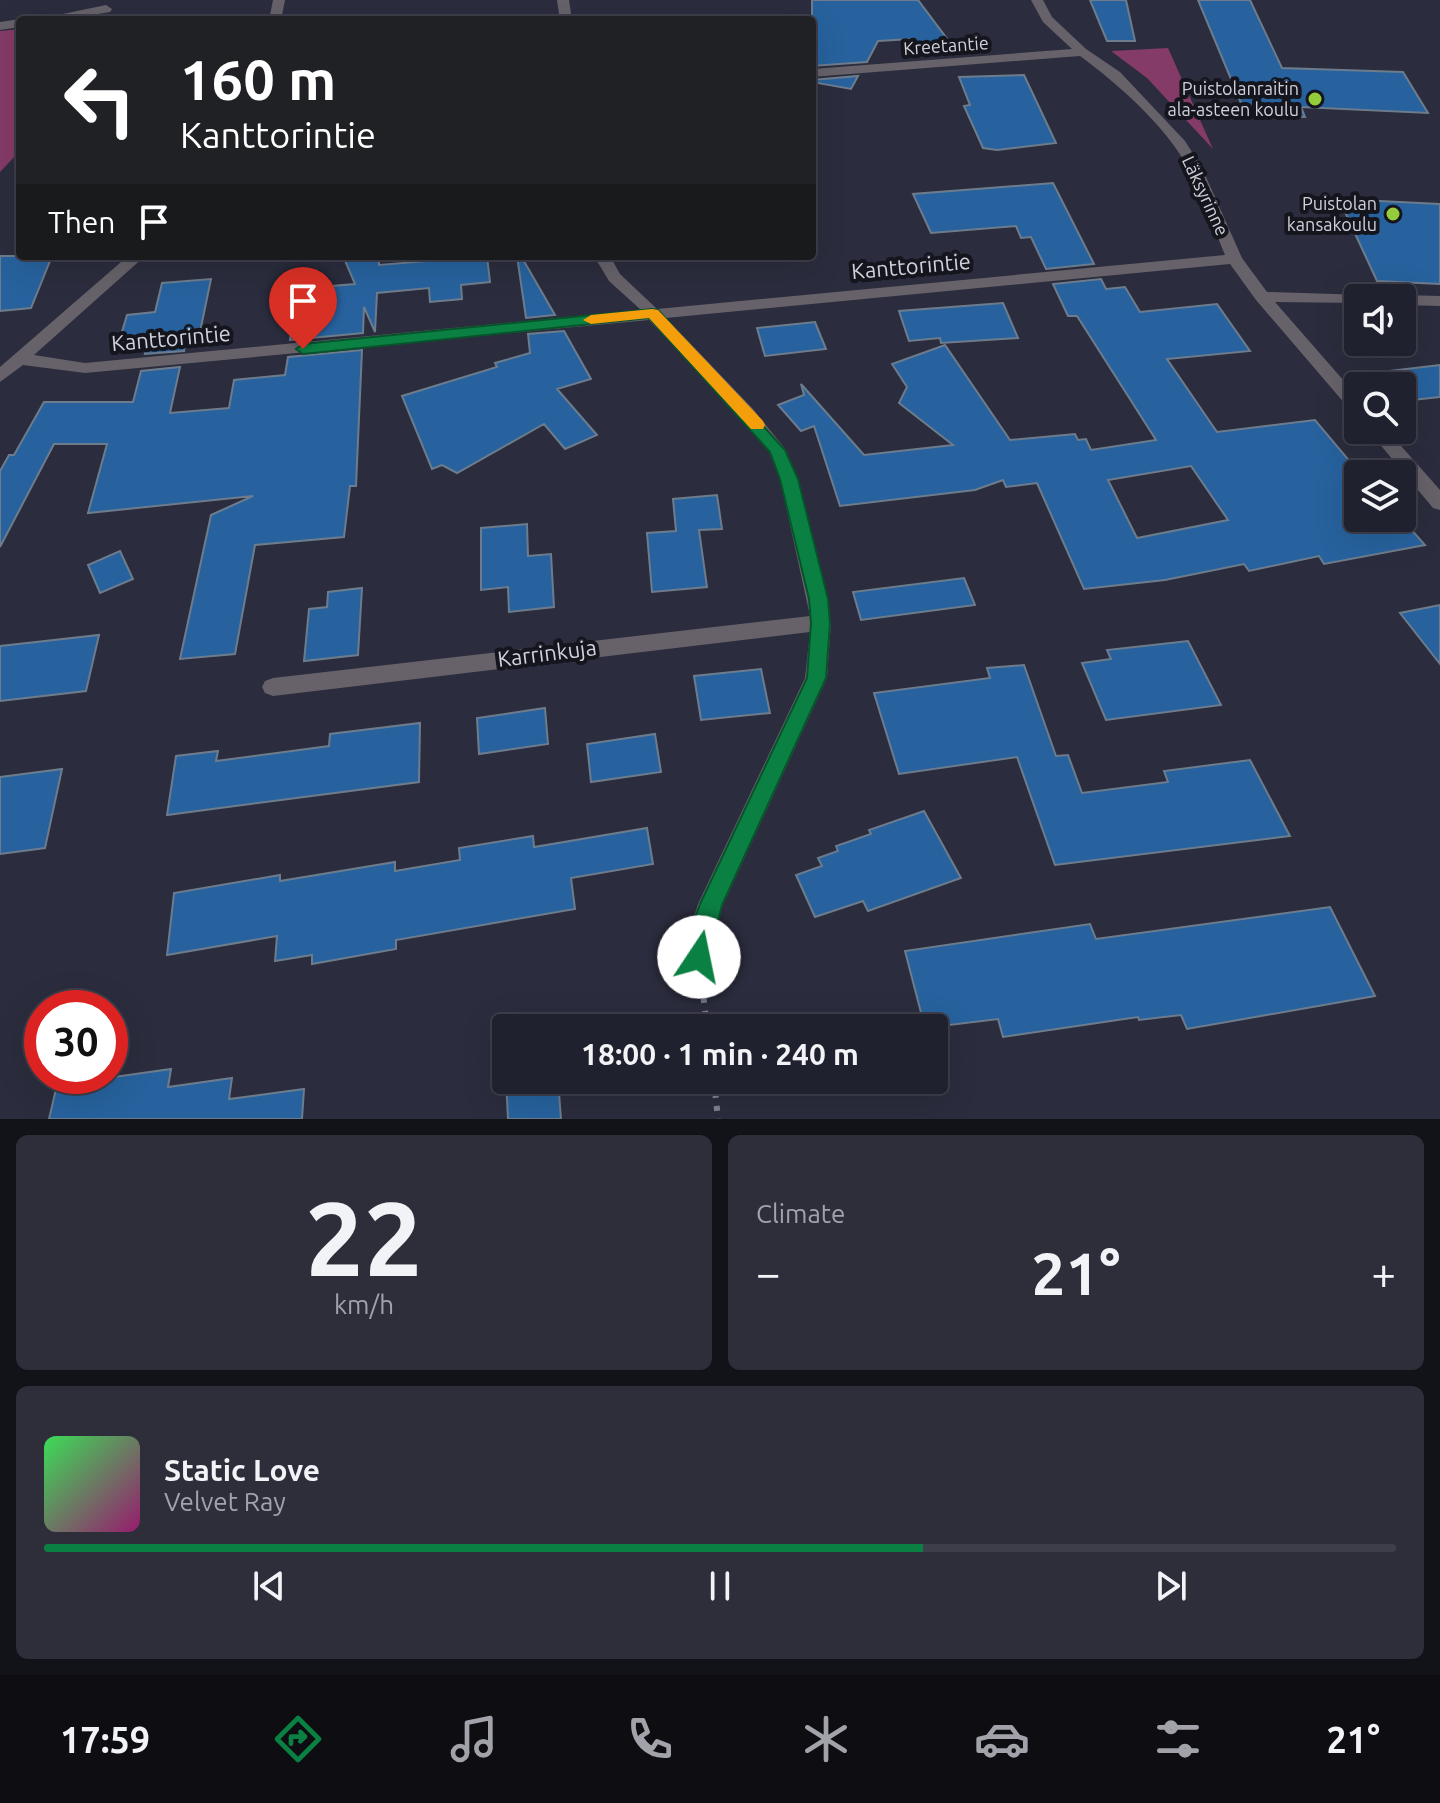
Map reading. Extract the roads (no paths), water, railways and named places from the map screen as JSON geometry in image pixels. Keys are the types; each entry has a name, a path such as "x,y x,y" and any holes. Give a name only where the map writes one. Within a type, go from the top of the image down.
{"street":[{"name":"Läksyrinne","path":"1037,0 1047,19 1082,52 1115,75 1180,144 1195,168 1234,259 1262,297 1344,392"},
{"path":"64,16 106,9"},
{"name":"Kreetantie","path":"816,73 1082,52"},
{"name":"Kanttorintie","path":"20,359 85,368 1234,259"},
{"path":"0,376 132,260"},
{"path":"603,260 777,450 789,479 812,571 821,623 816,678 711,904 699,941 699,957"},
{"path":"1262,297 1344,298"},
{"path":"1416,300 1440,301"},
{"path":"1389,444 1440,503"},
{"name":"Karrinkuja","path":"273,687 821,623"}],"place":[{"name":"Puistolanraitin ala-asteen koulu","path":"1315,99"},
{"name":"Puistolan kansakoulu","path":"1393,214"}]}
